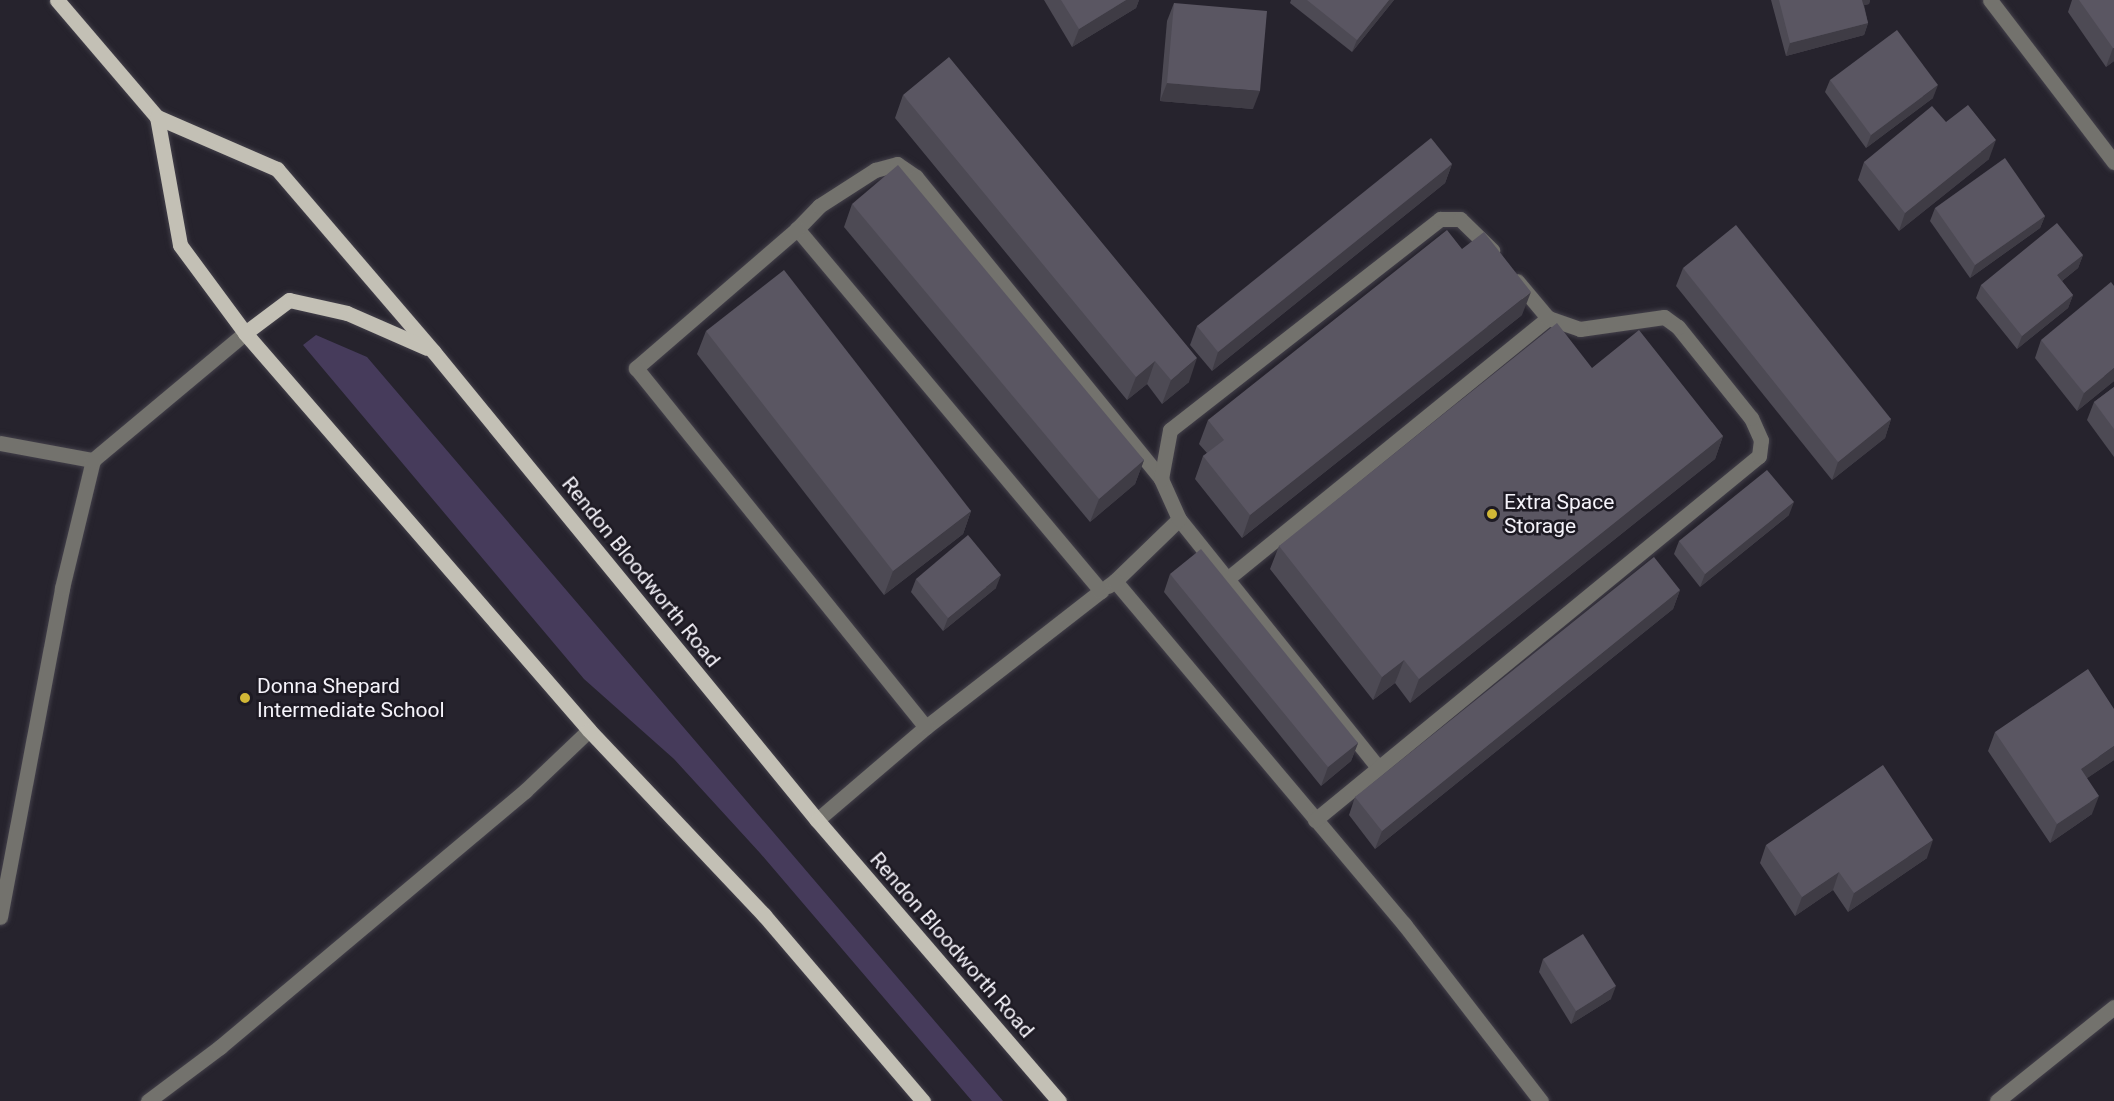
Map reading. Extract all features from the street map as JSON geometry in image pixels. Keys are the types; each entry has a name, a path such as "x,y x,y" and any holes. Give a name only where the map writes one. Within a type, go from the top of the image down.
{"main road":[{"name":"Rendon Bloodworth Road","path":"57,0 157,117 277,169 433,351 817,820 1059,1101"},
{"path":"157,117 180,245 245,333 589,730 764,915 923,1101"},
{"path":"245,333 289,300 347,313 433,351"}],"street":[{"path":"1990,0 2114,162"},
{"path":"926,728 636,368 797,229 819,206 875,170 897,164 916,177 1161,478 1179,519 1378,767"},
{"path":"1161,478 1170,430 1440,219 1460,219 1480,236 1548,318 1580,329 1664,317 1678,327 1751,418 1761,440 1759,456 1316,820"},
{"path":"797,229 1101,591"},
{"path":"1227,579 1548,318"},
{"path":"0,917 62,588 93,460 245,333"},
{"path":"0,443 93,460"},
{"path":"817,820 926,728 1115,581 1179,519"},
{"path":"1115,581 1404,924 1541,1101"},
{"path":"148,1101 220,1047 516,799 589,730"},
{"path":"1997,1101 2114,1007"}],"shaded area":[{"path":"316,335 367,357 1003,1101 972,1101 760,853 674,759 584,679 303,345"}],"building":[{"path":"1061,0 1126,0 1079,29"},
{"path":"1307,0 1389,0 1357,40"},
{"path":"1779,0 1862,0 1868,23 1790,43"},
{"path":"2079,0 2114,0 2114,48 2113,48"},
{"path":"1174,3 1267,11 1260,91 1167,83"},
{"path":"1897,30 1938,85 1871,135 1830,80"},
{"path":"949,57 1197,358 1171,380 1155,361 1136,377 903,95"},
{"path":"1968,105 1996,140 1905,213 1864,162 1932,106 1946,122"},
{"path":"1431,138 1452,164 1218,352 1197,326"},
{"path":"2005,158 2045,216 1975,265 1935,208"},
{"path":"898,165 1144,460 1099,499 852,204"},
{"path":"2057,223 2083,255 2057,275 2073,295 2022,336 1981,285"},
{"path":"1736,225 1891,419 1838,462 1683,268"},
{"path":"1447,230 1462,249 1484,232 1531,292 1250,515 1203,456 1224,440 1208,420"},
{"path":"784,270 971,511 893,571 706,331"},
{"path":"2111,282 2114,286 2114,368 2084,393 2041,340"},
{"name":"Extra Space Storage","path":"1557,323 1592,368 1639,330 1723,436 1419,679 1404,660 1382,677 1279,546"},
{"path":"2114,387 2114,429 2094,402"},
{"name":"Extra Space Storage","path":"1767,470 1794,502 1705,574 1679,541"},
{"path":"968,535 1001,575 948,618 916,579"},
{"path":"1201,549 1358,743 1328,767 1170,574"},
{"name":"Extra Space Storage","path":"1654,557 1680,590 1382,831 1355,797"},
{"path":"2088,669 2114,709 2114,746 2081,769 2099,796 2057,824 1995,732"},
{"path":"1883,765 1933,840 1854,893 1839,872 1802,897 1766,845"},
{"path":"1583,934 1616,986 1576,1011 1543,959"}],"place":[{"name":"Extra Space Storage","path":"1492,514"},
{"name":"Donna Shepard Intermediate School","path":"245,698"}]}
